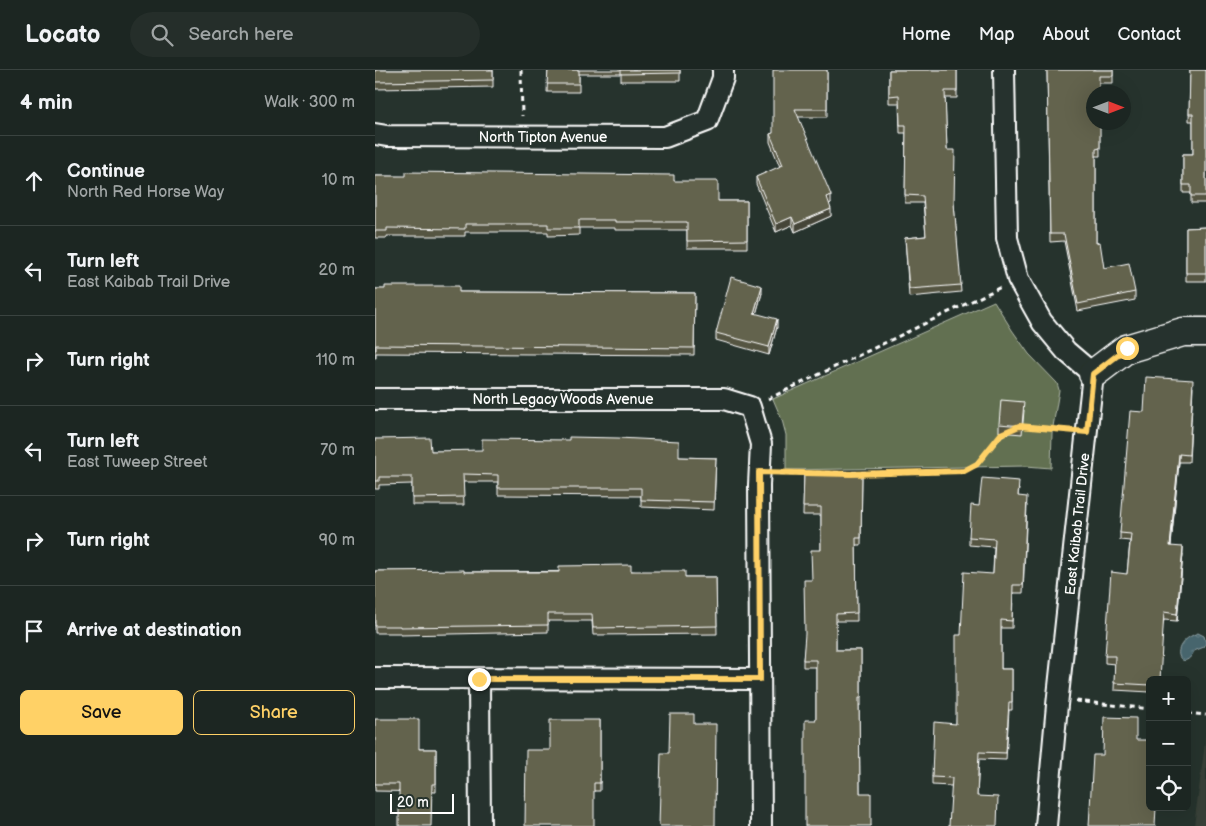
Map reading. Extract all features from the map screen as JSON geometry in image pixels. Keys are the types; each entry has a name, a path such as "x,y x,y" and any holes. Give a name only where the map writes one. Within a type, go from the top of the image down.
{"street":[{"name":"North Tipton Avenue","path":"375,134 387,136 665,137 707,121 723,78 723,70"},
{"path":"1004,70 1007,238 1018,279 1042,322 1066,351 1093,374 1127,348 1183,332 1206,332"},
{"name":"East Kaibab Trail Drive","path":"1046,826 1057,705 1093,374"},
{"name":"North Legacy Woods Avenue","path":"375,399 724,399 755,405"},
{"path":"755,405 761,444 759,472 761,826"},
{"path":"375,678 760,679"},
{"path":"479,679 480,826"}],"path":[{"path":"521,70 522,137"},
{"path":"755,405 1018,279"},
{"path":"759,472 851,474 964,471 977,464 1001,434 1019,426 1087,432"},
{"path":"1070,700 1146,709"},
{"path":"1191,712 1206,714"}],"shaded area":[{"path":"1206,733 1206,826 1194,826 1204,751"}],"green space":[{"path":"994,301 1029,354 1057,383 1059,390 1052,433 1051,468 1026,466 786,470 786,435 773,399"}],"water":[{"path":"1198,633 1204,636 1206,643 1204,647 1194,651 1190,658 1181,659 1179,651 1181,644"}],"building":[{"path":"375,70 493,70 493,80 375,82"},
{"path":"548,70 579,70 579,84 547,84"},
{"path":"621,70 680,70 680,73 621,74"},
{"path":"773,70 827,70 827,109 795,109 831,195 827,197 831,209 795,224 792,217 776,224 756,177 783,165 770,134 773,133"},
{"path":"889,70 957,70 957,91 945,91 947,150 955,150 954,203 961,285 909,289 905,238 926,236 923,196 905,195 906,125 900,125 899,95 889,96"},
{"path":"1047,70 1113,70 1113,76 1099,76 1099,85 1086,85 1086,130 1100,130 1100,148 1096,149 1096,243 1100,242 1104,268 1129,263 1135,292 1078,304 1064,234 1050,234"},
{"path":"1190,70 1206,70 1206,196 1191,196 1191,185 1183,185 1183,154 1193,154 1193,114 1189,114"},
{"path":"406,172 674,175 674,181 718,181 718,201 747,201 747,240 687,241 687,222 615,222 615,220 579,220 579,228 548,228 548,224 465,224 465,229 387,228 387,231 375,231 375,176 406,176"},
{"path":"1206,227 1206,273 1186,273 1186,228"},
{"path":"731,277 762,286 754,313 777,319 769,347 716,333"},
{"path":"385,286 459,286 459,292 695,293 694,348 376,345 375,350 375,289 385,289"},
{"path":"1146,377 1193,380 1189,455 1179,454 1170,546 1183,547 1177,614 1164,612 1160,676 1146,676 1146,685 1114,683 1115,656 1105,656 1111,572 1127,574 1131,534 1120,533 1130,411 1144,412"},
{"path":"1001,400 1024,402 1022,426 999,424"},
{"path":"569,437 679,441 679,457 716,458 714,502 641,500 641,488 498,488 498,475 463,474 464,497 412,498 412,477 379,477 379,481 375,481 375,439 430,438 431,451 482,450 482,439 569,440"},
{"path":"804,473 862,474 861,538 856,538 857,613 836,614 836,650 861,650 861,698 859,698 860,793 871,793 871,826 805,826 805,720 816,720 816,660 803,660 805,634 804,580 812,580 811,550 821,550 821,507 803,507"},
{"path":"982,478 1019,481 1018,496 1027,497 1023,585 1013,585 1012,621 1001,620 1001,669 1012,669 1012,702 1009,702 1006,753 979,752 977,796 998,797 997,826 949,826 952,778 932,777 934,722 956,724 956,635 961,635 964,572 993,574 995,539 969,537 971,505 979,506"},
{"path":"631,565 631,571 685,571 685,577 716,577 717,626 593,628 592,614 548,614 548,625 375,626 375,571 559,572 559,566"},
{"path":"670,714 694,714 694,724 716,724 715,826 659,826 661,753 669,753"},
{"path":"1104,717 1136,718 1136,740 1146,740 1146,811 1156,811 1155,826 1089,826 1093,755 1103,755"},
{"path":"375,719 419,719 419,749 436,749 436,784 432,784 431,826 399,826 399,784 375,784"},
{"path":"550,720 600,720 600,783 594,783 594,826 525,826 526,750 550,750"}],"route":[{"path":"479,679 760,679 759,472 851,474 964,471 977,464 1001,434 1019,426 1087,432 1093,374 1127,348"}]}
